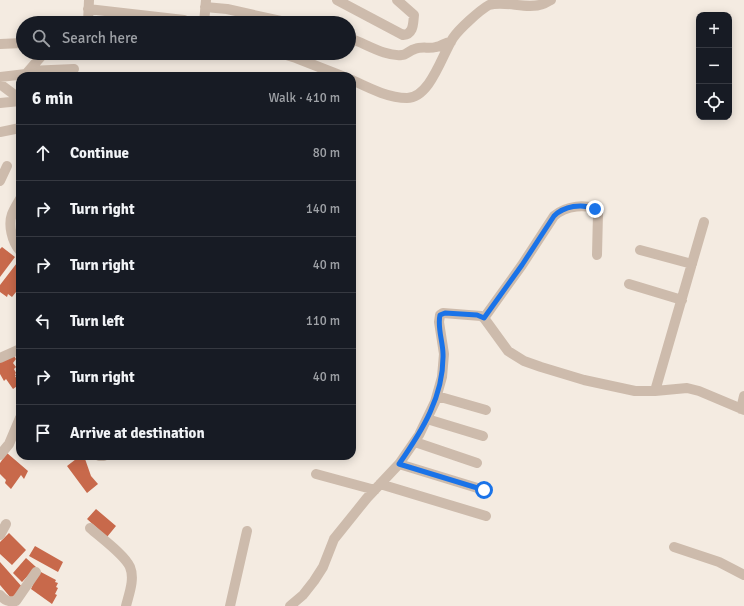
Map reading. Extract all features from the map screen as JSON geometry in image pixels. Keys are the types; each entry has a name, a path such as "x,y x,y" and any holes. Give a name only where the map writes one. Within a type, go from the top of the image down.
{"street":[{"path":"337,0 403,35 407,35 411,32 413,27 414,15 397,0"},
{"path":"356,82 395,97 408,98 417,95 426,87 439,67 451,42 461,29 490,4 504,2 542,5 551,0"},
{"path":"204,16 205,3 259,16"},
{"path":"88,16 88,4 160,16"},
{"path":"356,41 395,56 404,55 416,48 437,47 451,42"},
{"path":"0,44 16,43"},
{"path":"29,71 38,60"},
{"path":"301,60 332,72"},
{"path":"29,71 74,69"},
{"path":"0,77 16,75"},
{"path":"0,84 16,97"},
{"path":"0,103 16,101"},
{"path":"0,132 16,129"},
{"path":"0,181 7,166"},
{"path":"16,206 12,214 10,226 16,245"},
{"path":"484,318 522,265 554,216 560,210 589,206 595,209 598,213 597,255"},
{"path":"655,391 704,222"},
{"path":"640,250 692,264"},
{"path":"629,284 682,300"},
{"path":"290,606 303,595 314,581 323,567 334,539 399,464 415,442 427,419 437,396 442,377 444,354 440,315 445,313 477,315 484,318 508,351 524,361 591,381 635,391 687,388 699,391 742,409 744,396"},
{"path":"0,358 16,351"},
{"path":"437,396 486,410"},
{"path":"427,419 483,436"},
{"path":"0,454 9,444 16,427"},
{"path":"415,442 477,463"},
{"path":"399,464 484,490"},
{"path":"316,474 378,487 486,516"},
{"path":"0,535 6,524"},
{"path":"90,528 130,566 130,589 126,606"},
{"path":"230,606 247,531"},
{"path":"674,547 719,562 744,575"},
{"path":"0,595 3,599 18,603 36,572"}],"building":[{"path":"2,247 15,257 0,277 0,249"},
{"path":"16,264 16,292 12,297 8,294 7,297 0,292 0,285"},
{"path":"12,353 16,359 13,363 16,367 14,369 16,373 16,387 13,389 6,379 4,381 0,374 0,362"},
{"path":"7,453 28,471 24,479 21,475 11,489 5,483 6,480 0,474 0,463"},
{"path":"75,460 85,460 91,476 98,484 87,493 67,466"},
{"path":"96,509 116,526 107,537 87,519"},
{"path":"9,533 26,550 12,565 0,554 0,542"},
{"path":"35,546 63,562 58,572 29,556"},
{"path":"26,558 36,567 22,582 13,573"},
{"path":"0,562 23,588 11,598 0,585"},
{"path":"39,571 56,580 55,582 58,583 56,587 58,588 55,594 57,595 52,604 31,589"}],"route":[{"path":"484,490 399,464 419,435 435,402 442,377 444,354 440,315 443,313 477,315 484,318 522,265 554,216 560,210 589,206 595,209"}]}
